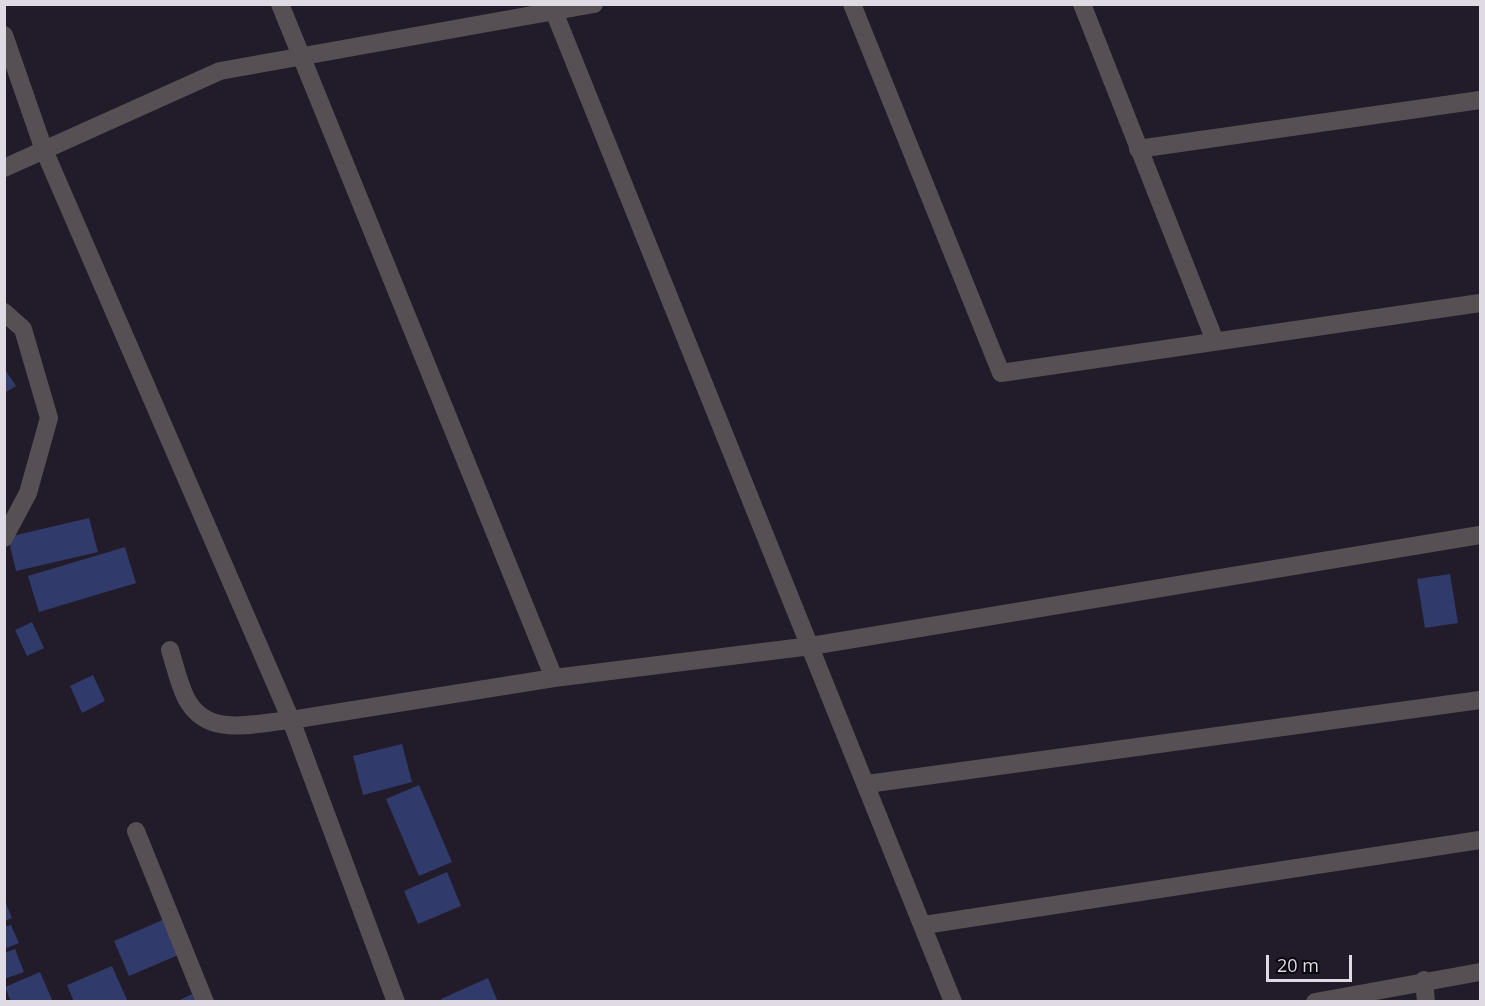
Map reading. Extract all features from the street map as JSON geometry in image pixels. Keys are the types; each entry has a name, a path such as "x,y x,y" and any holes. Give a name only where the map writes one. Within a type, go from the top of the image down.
{"street":[{"path":"280,4 554,678"},
{"path":"4,168 220,71 552,8 594,4"},
{"path":"852,4 1001,373 1480,303"},
{"path":"1082,4 1215,341"},
{"path":"552,8 924,925 953,1002"},
{"path":"4,35 44,150 291,720 396,1002"},
{"path":"1138,148 1480,100"},
{"path":"4,312 23,329 48,418 28,493 4,538"},
{"path":"170,650 186,698 197,715 218,726 291,720 554,678 811,645 1480,535"},
{"path":"867,784 1480,700"},
{"path":"136,831 205,1002"},
{"path":"924,925 1480,840"},
{"path":"1316,1002 1424,980 1480,972"},
{"path":"1424,980 1426,1002"}],"building":[{"path":"4,368 16,386 4,393"},
{"path":"89,518 98,552 16,571 8,537"},
{"path":"125,547 136,583 39,612 28,576"},
{"path":"1450,574 1458,623 1425,628 1417,579"},
{"path":"32,622 44,648 27,656 15,630"},
{"path":"93,675 105,701 82,713 70,686"},
{"path":"402,744 412,782 363,795 353,756"},
{"path":"419,785 452,862 419,876 386,799"},
{"path":"447,872 461,906 418,924 404,891"},
{"path":"4,899 12,918 4,921"},
{"path":"167,918 183,953 129,976 114,941"},
{"path":"11,925 19,943 4,949 4,927"},
{"path":"15,949 24,972 4,979 4,953"},
{"path":"112,966 128,1002 74,1002 67,985"},
{"path":"40,972 53,1002 11,1002 5,987"},
{"path":"488,978 498,1002 442,1002 441,999"},
{"path":"192,994 195,1002 176,1002"}]}
